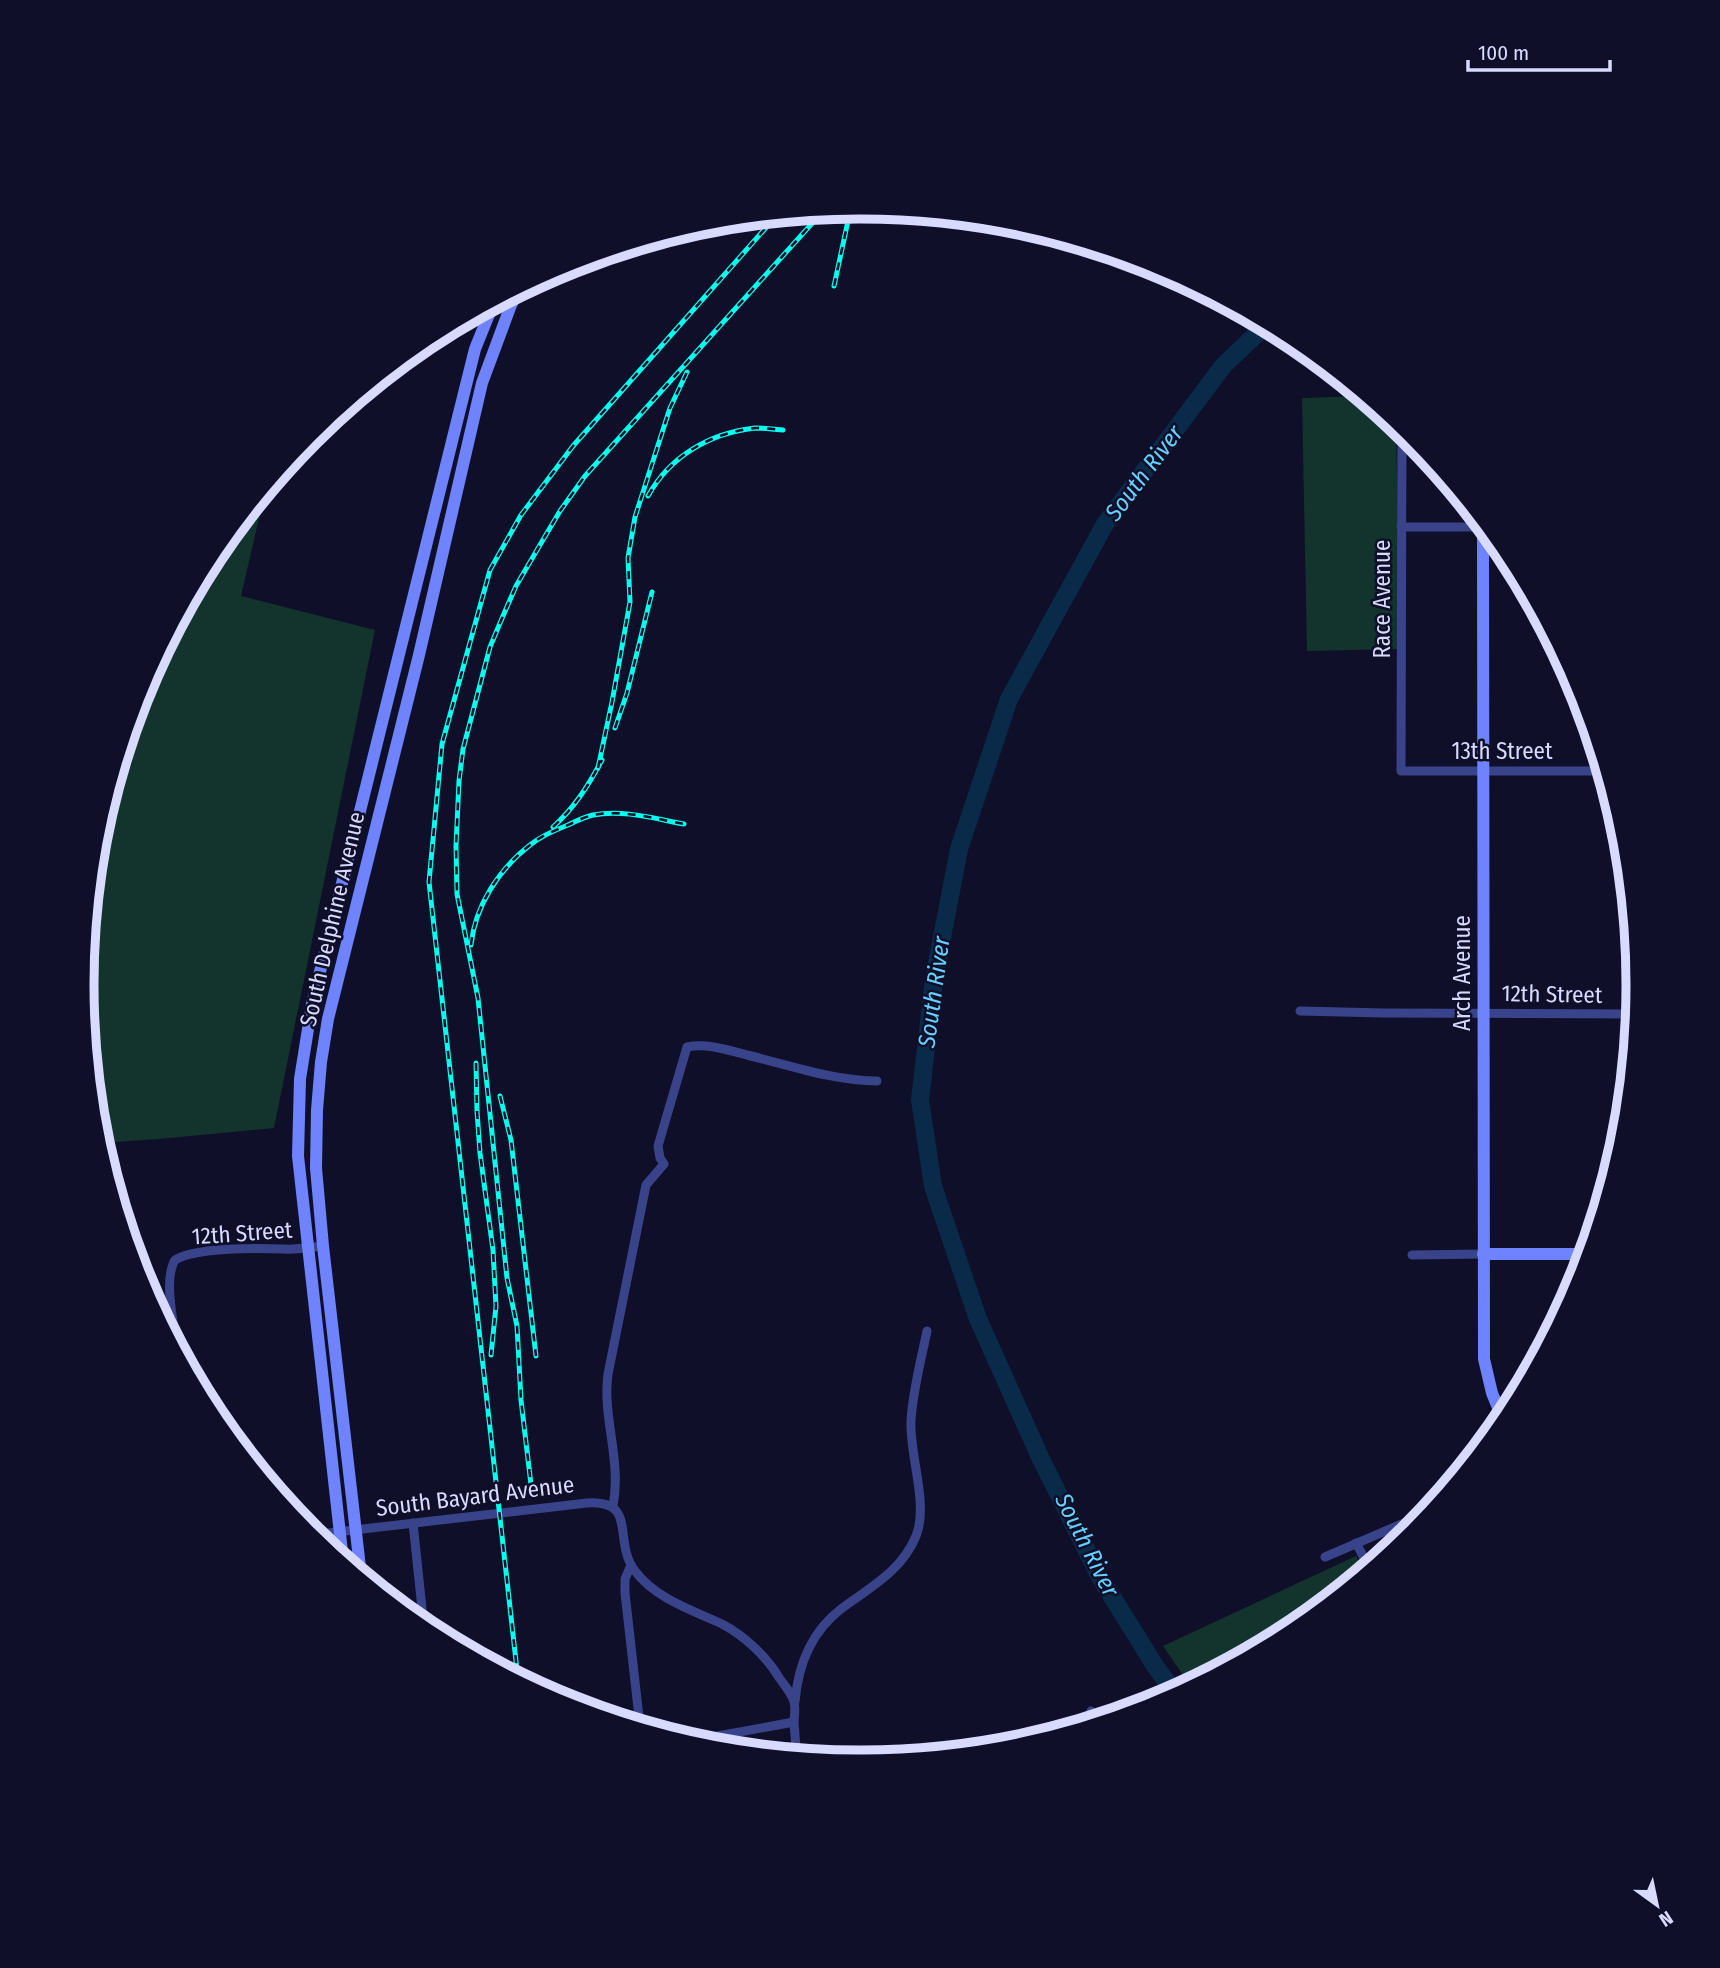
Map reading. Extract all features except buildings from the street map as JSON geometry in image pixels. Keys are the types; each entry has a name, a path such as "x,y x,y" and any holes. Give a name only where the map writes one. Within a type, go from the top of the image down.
{"main road":[{"name":"South Delphine Avenue","path":"360,1564 323,1247 316,1168 317,1110 328,1019 419,655 482,383 512,302"},
{"name":"South Delphine Avenue","path":"342,1547 298,1156 300,1079 312,1004 475,349 489,314"},
{"name":"Arch Avenue","path":"1484,542 1483,1359 1498,1407"},
{"path":"1483,1254 1576,1254"}],"street":[{"name":"Race Avenue","path":"1401,771 1402,444"},
{"path":"1401,527 1473,526"},
{"name":"13th Street","path":"1401,771 1595,771"},
{"name":"12th Street","path":"1300,1011 1625,1014"},
{"path":"795,1702 776,1672 754,1647 724,1625 693,1612 655,1590 631,1565 624,1546 620,1517 613,1506 617,1476 607,1391 608,1374 646,1185 664,1164 658,1146 687,1046 705,1046 824,1073 877,1080"},
{"name":"12th Street","path":"174,1325 169,1282 170,1268 175,1259 188,1254 251,1248 323,1247"},
{"path":"1412,1255 1483,1254"},
{"path":"795,1747 797,1681 811,1643 839,1610 896,1567 918,1533 920,1508 911,1422 927,1331"},
{"name":"South Bayard Avenue","path":"327,1533 587,1503 613,1506"},
{"path":"413,1523 422,1611"},
{"path":"1325,1557 1403,1523"},
{"path":"1356,1543 1365,1560"},
{"path":"631,1565 625,1580 625,1592 639,1716"},
{"path":"717,1736 794,1722"}],"green space":[{"path":"1350,396 1396,438 1400,649 1307,651 1302,398"},
{"path":"262,507 241,596 375,630 274,1128 111,1142 109,1133 101,1084 94,984 101,884 121,786 153,691 173,645 197,601"},
{"path":"1356,1556 1361,1564 1285,1620 1243,1647 1185,1677 1163,1646"}],"waterway":[{"name":"South River","path":"1169,1684 1100,1577 1040,1457 978,1319 933,1186 920,1100 934,979 959,849 1009,699 1105,524 1223,366 1259,331"}],"railway":[{"path":"834,286 848,219"},
{"path":"532,1493 521,1400 517,1326 507,1278 478,998 457,894 456,846 463,749 490,647 516,586 560,511 585,476 815,220"},
{"path":"517,1669 429,882 442,744 490,570 521,515 573,446 769,224"},
{"path":"598,768 630,602 628,558 635,517 670,408 687,372"},
{"path":"648,496 668,469 707,441 755,428 783,430"},
{"path":"615,728 627,693 652,592"},
{"path":"553,827 580,796 602,760"},
{"path":"471,945 473,930 490,889 508,865 543,836 584,818 604,813 639,815 684,824"},
{"path":"476,1063 480,1153 493,1250 496,1306 491,1355"},
{"path":"500,1096 511,1140 536,1356"}]}
